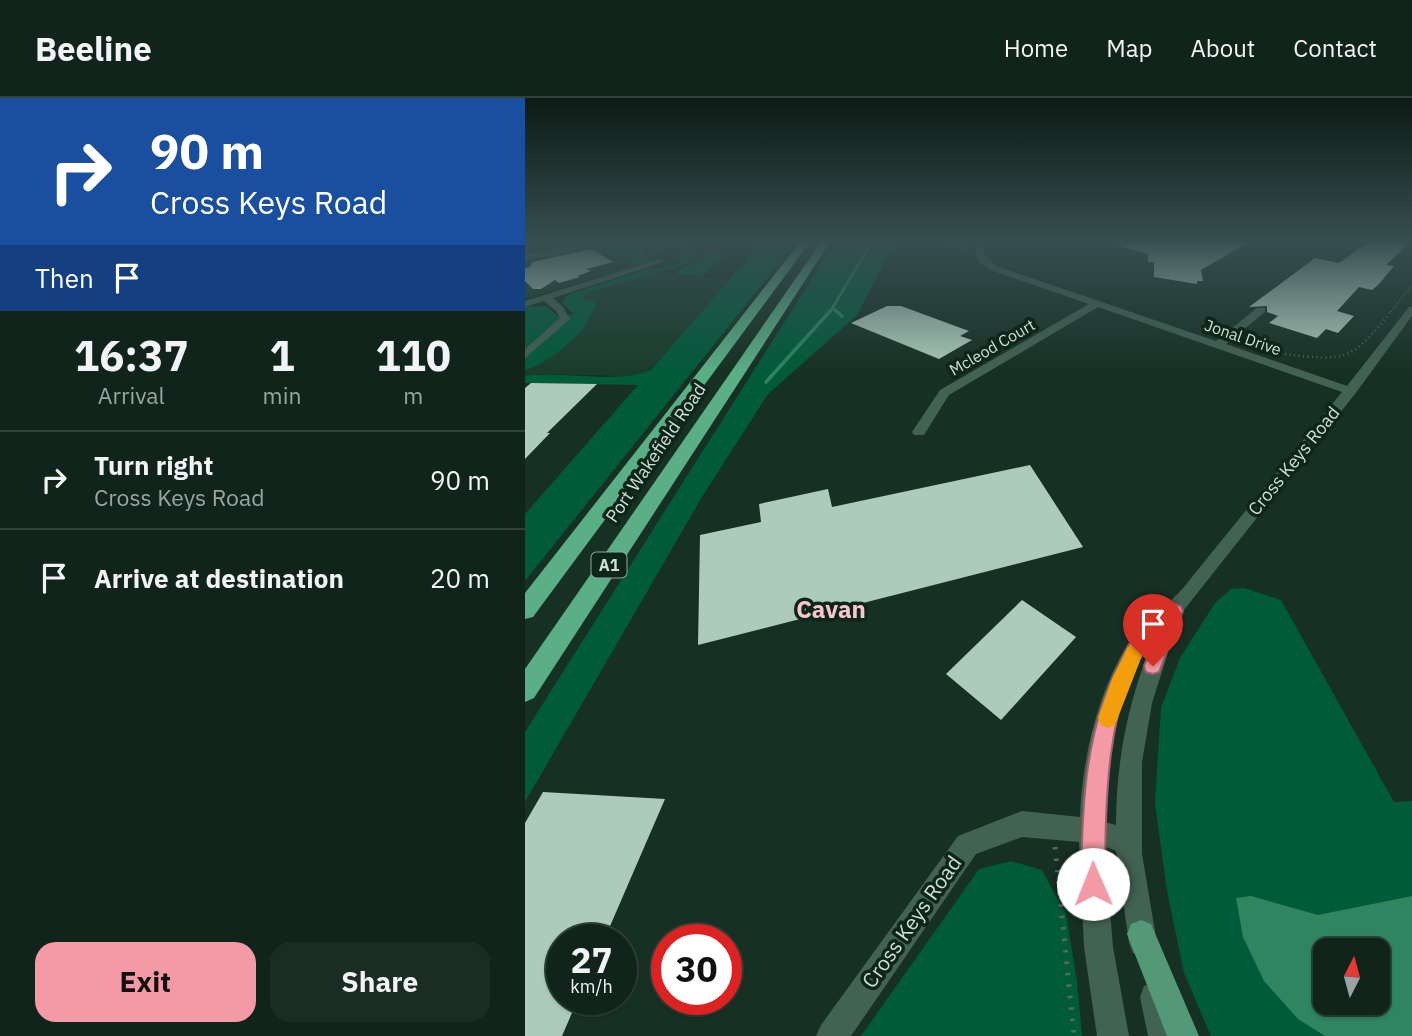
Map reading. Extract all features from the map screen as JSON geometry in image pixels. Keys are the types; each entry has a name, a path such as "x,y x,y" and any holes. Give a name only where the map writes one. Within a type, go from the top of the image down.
{"highway":[{"name":"Port Wakefield Road","path":"525,610 772,286"},
{"name":"Port Wakefield Road","path":"525,690 796,286"}],"main road":[{"path":"1141,934 1183,1036"}],"street":[{"path":"525,304 585,286"},
{"name":"Jonal Drive","path":"1044,286 1351,391"},
{"path":"525,355 565,319 560,309 546,298"},
{"name":"Mcleod Court","path":"919,432 944,394 1096,304"},
{"name":"Cross Keys Road","path":"1113,1036 1095,919 1092,831 1099,756 1114,698 1138,645 1175,611 1351,391 1412,309"},
{"path":"1218,345 1261,310"},
{"name":"Cross Keys Road","path":"1164,1036 1141,934 1130,842 1130,782 1135,732 1146,685 1175,611"},
{"name":"Cross Keys Road","path":"832,1036 967,845 1022,824 1092,831 1130,842"}],"path":[{"path":"1282,353 1322,358 1348,356 1411,286"},
{"path":"1053,827 1074,1036"}],"shaded area":[{"path":"525,286 569,286 525,298"},
{"path":"596,286 610,286 588,292 584,296 585,300 595,302 596,306 580,332 549,358 525,370 525,307 545,306 559,317 574,314 563,304 564,298"},
{"path":"609,286 724,286 651,370 627,376 525,376 525,370 533,368 587,320 596,305 595,302 586,300 584,296 588,292"},
{"path":"724,286 761,286 525,581 525,514 638,385 525,383 525,376 605,377 651,370"},
{"path":"807,286 872,286 857,315 768,394 702,497 525,802 525,732"},
{"path":"1244,588 1281,600 1394,802 1412,801 1412,1036 1211,1036 1184,973 1167,891 1155,803 1161,708 1180,658 1215,603 1231,589"},
{"path":"1011,861 1042,870 1066,914 1082,1036 861,1036 979,869"},
{"path":"1251,896 1318,915 1412,896 1412,1036 1325,1036 1298,1019 1264,981 1243,937 1236,898"}],"building":[{"path":"530,286 546,286 541,289 533,289"},
{"path":"1278,286 1377,286 1372,290 1359,287 1337,311 1354,316 1338,333 1326,329 1317,338 1269,323 1278,316 1267,312 1267,306 1249,307"},
{"path":"887,306 901,306 969,331 960,336 972,340 939,359 851,323"},
{"path":"531,383 597,384 547,433 550,433 525,459 525,388"},
{"path":"1030,465 1083,547 698,645 700,535 761,522 759,504 828,489 832,507"},
{"path":"1022,600 1076,637 1001,720 946,674"},
{"path":"543,792 665,799 611,924 546,924 546,1015 571,1015 562,1036 525,1036 525,823"}],"waterway":[{"path":"830,312 846,286"},
{"path":"766,382 831,310"},
{"path":"835,310 842,316"}],"slow traffic":[{"path":"1108,718 1121,679 1134,653"}],"district":[{"name":"Cavan","path":"831,610"}],"route":[{"path":"1093,884 1093,806 1096,779 1103,737 1114,698 1138,645 1175,611 1153,666"}]}
